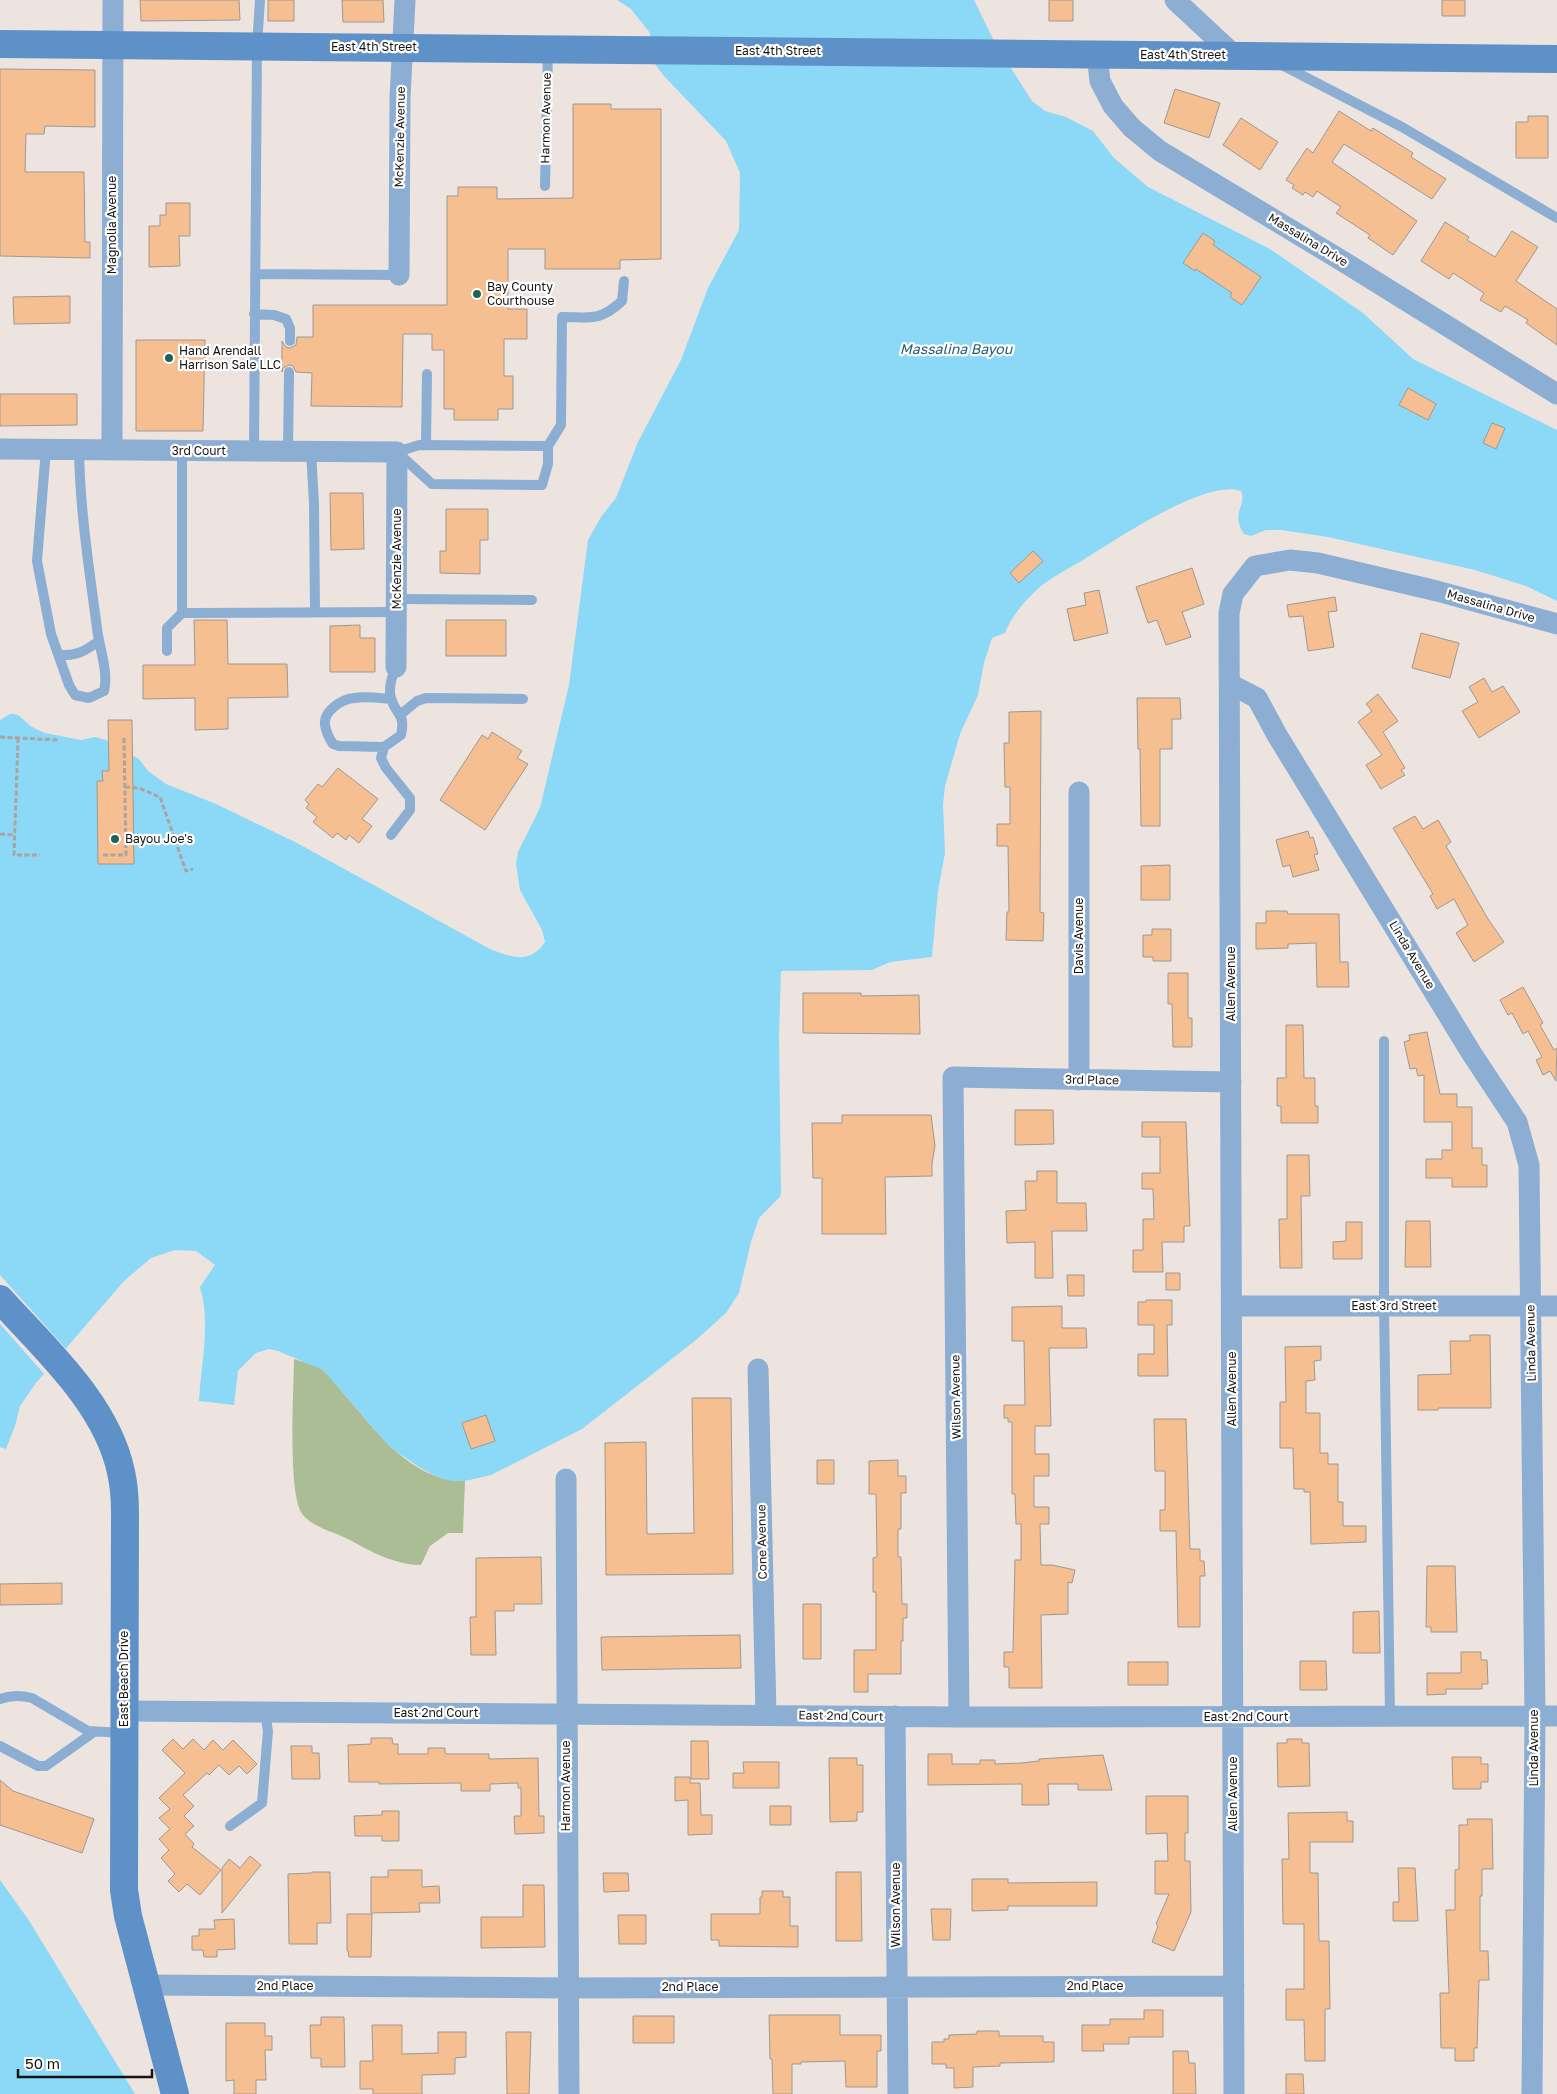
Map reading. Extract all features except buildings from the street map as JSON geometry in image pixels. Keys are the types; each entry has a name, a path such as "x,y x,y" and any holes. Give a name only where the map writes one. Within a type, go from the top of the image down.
{"street":[{"name":"Magnolia Avenue","path":"112,450 113,0"},
{"name":"McKenzie Avenue","path":"399,275 400,98 405,0"},
{"path":"1175,0 1234,55"},
{"name":"East 4th Street","path":"0,44 113,43 1557,59"},
{"name":"Massalina Drive","path":"1097,54 1100,81 1113,106 1132,128 1160,151 1557,394"},
{"name":"3rd Court","path":"0,449 397,452"},
{"name":"McKenzie Avenue","path":"396,667 397,452"},
{"name":"Massalina Drive","path":"1230,684 1229,613 1231,603 1233,594 1255,566 1290,560 1318,563 1437,591 1557,624"},
{"name":"Allen Avenue","path":"1230,684 1234,2094"},
{"name":"Linda Avenue","path":"1230,684 1257,698 1472,1054 1517,1122 1529,1165 1534,1716 1532,2094"},
{"name":"Davis Avenue","path":"1079,792 1080,1080"},
{"name":"3rd Place","path":"953,1077 1231,1082"},
{"name":"Wilson Avenue","path":"953,1077 959,1717"},
{"name":"East Beach Drive","path":"0,1298 76,1385 98,1416 116,1452 121,1471 126,1514 124,1890 126,1907 175,2094"},
{"name":"East 3rd Street","path":"1232,1306 1557,1306"},
{"name":"Cone Avenue","path":"758,1369 766,1715"},
{"name":"Harmon Avenue","path":"566,1479 569,2094"},
{"name":"East 2nd Court","path":"124,1722 265,1712 959,1717 1557,1716"},
{"name":"Wilson Avenue","path":"895,1716 898,2094"},
{"name":"2nd Place","path":"146,1985 568,1988 1234,1986"}],"lane":[{"path":"254,451 257,46 260,0"},
{"name":"Harmon Avenue","path":"545,186 548,49"},
{"path":"1265,56 1402,127 1557,218"},
{"path":"255,274 399,275"},
{"path":"548,446 419,445 397,452 432,484 542,485 548,464 548,446 560,425 562,317 599,318 612,311 622,301 624,281"},
{"path":"254,314 286,319 290,328 290,341"},
{"path":"288,451 289,372"},
{"path":"426,445 427,374"},
{"path":"46,450 38,561 51,634 69,685 75,695 89,698 104,691 107,682 98,641 79,487 78,450"},
{"path":"182,451 182,613"},
{"path":"311,451 314,504 315,612"},
{"path":"167,651 167,628 182,613 315,612 397,605 532,600"},
{"path":"60,656 73,656 83,652 98,641"},
{"path":"391,699 354,698 334,706 326,716 324,724 333,744 339,746 384,747 401,736 403,722 391,699 392,676 396,667"},
{"path":"400,714 417,701 426,698 523,699"},
{"path":"384,747 382,758 386,768 407,792 410,801 410,810 391,835"},
{"path":"1384,1041 1384,1306 1390,1716"},
{"path":"0,1698 10,1695 21,1695 32,1698 88,1731 94,1732"},
{"path":"230,1826 262,1803 268,1731 265,1712"},
{"path":"0,1746 38,1766 46,1766 94,1732 124,1722"}],"path":[{"path":"0,737 58,740"},
{"path":"103,855 126,855 124,737"},
{"path":"18,738 14,855 40,855"},
{"path":"125,787 139,788 160,797 186,871 193,869"},
{"path":"0,834 15,835"}],"green space":[{"path":"294,1359 323,1370 382,1437 411,1463 445,1479 465,1481 463,1533 448,1533 430,1546 421,1565 402,1563 375,1553 319,1527 303,1515 298,1504 293,1465"}],"water":[{"name":"Massalina Bayou","path":"617,0 974,0 995,43 1032,101 1045,111 1066,117 1093,131 1114,158 1148,187 1270,249 1363,313 1413,359 1557,430 1557,601 1526,586 1475,570 1328,537 1281,530 1266,530 1251,536 1244,534 1238,520 1242,501 1241,491 1225,489 1206,494 1184,502 1137,526 1041,586 1020,608 1011,620 1005,633 992,638 984,663 978,695 960,734 945,786 943,805 945,853 938,891 932,957 890,962 872,970 781,971 779,1037 780,1197 759,1218 751,1242 739,1293 726,1313 696,1340 582,1429 491,1475 465,1481 452,1481 439,1478 390,1447 323,1370 278,1351 269,1349 256,1353 238,1371 234,1405 199,1401 205,1329 205,1315 200,1287 215,1265 196,1251 175,1250 151,1258 124,1281 36,1383 20,1406 6,1449 0,1447 0,720 10,714 14,714 18,715 32,727 45,733 81,740 95,737 106,740 139,759 148,771 166,784 216,804 297,843 490,949 505,955 520,957 533,954 545,942 542,930 520,890 516,864 518,852 540,808 569,685 588,540 601,517 616,498 638,442 681,360 708,288 739,230 740,173 726,141 664,76 652,60 650,33 631,9"},
{"path":"0,1880 28,1919 135,2094 0,2094"}],"pier":[{"path":"0,1275 68,1351 46,1376 0,1324"}],"place":[{"name":"Bay County Courthouse","path":"477,294"},
{"name":"Hand Arendall Harrison Sale LLC","path":"169,358"},
{"name":"Bayou Joe's","path":"115,839"}]}
